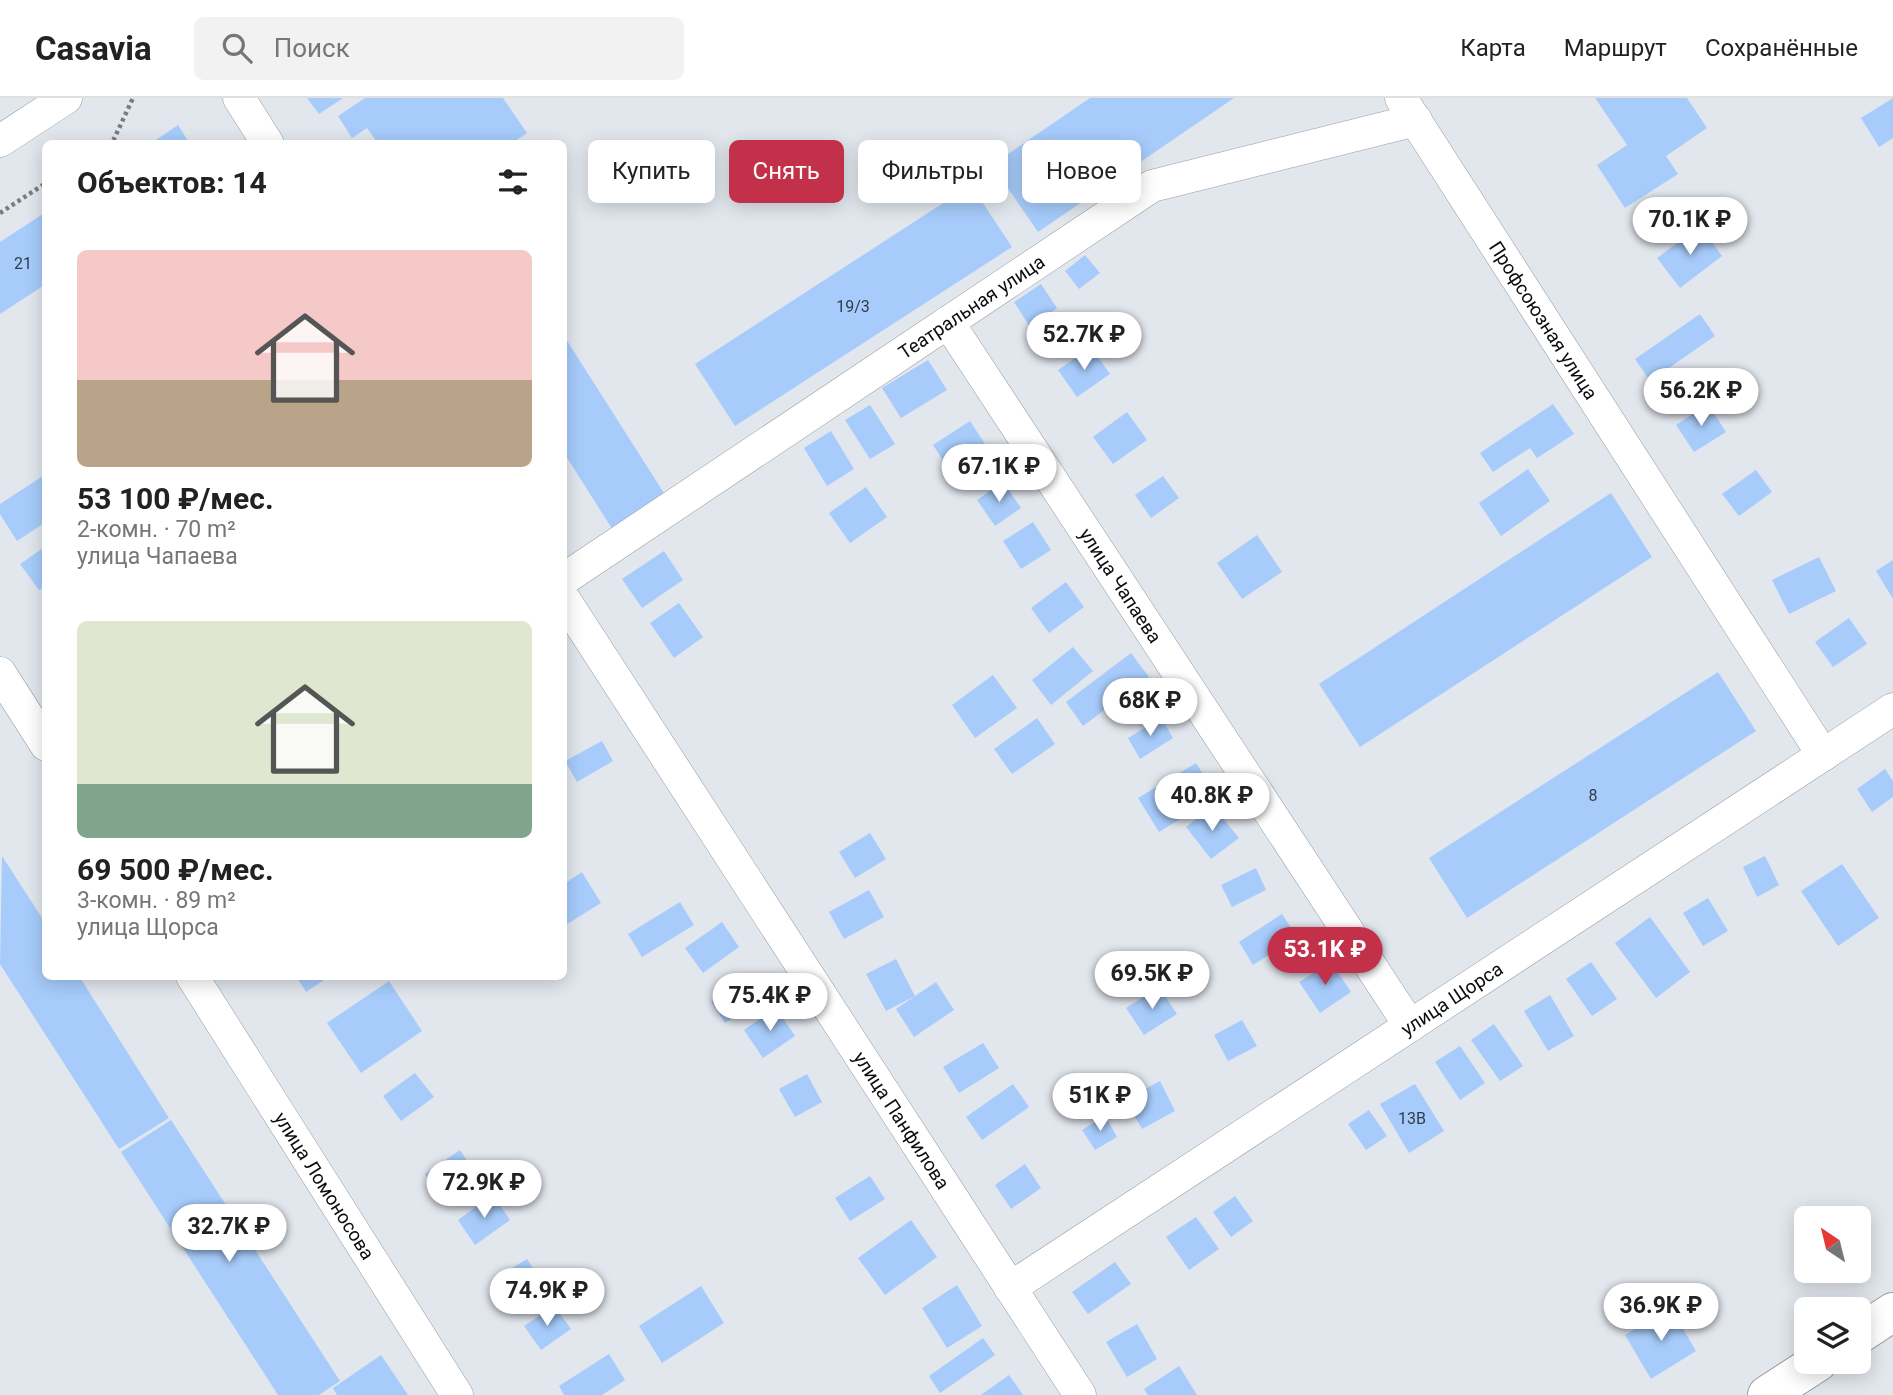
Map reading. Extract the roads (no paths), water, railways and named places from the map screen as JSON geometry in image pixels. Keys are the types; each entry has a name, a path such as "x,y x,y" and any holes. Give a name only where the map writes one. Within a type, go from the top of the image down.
{"main road":[{"path":"1871,1326 1893,1312"},
{"path":"1767,1395 1799,1374"}],"street":[{"path":"0,141 66,98"},
{"path":"239,98 265,140"},
{"name":"Театральная улица","path":"567,577 1152,186 1409,109"},
{"name":"Профсоюзная улица","path":"1409,109 1823,755"},
{"name":"улица Чапаева","path":"948,322 1409,1026"},
{"name":"улица Панфилова","path":"567,604 1080,1395"},
{"path":"0,673 42,739"},
{"name":"улица Щорса","path":"1010,1288 1893,709"},
{"name":"улица Ломоносова","path":"195,980 457,1395"}]}
